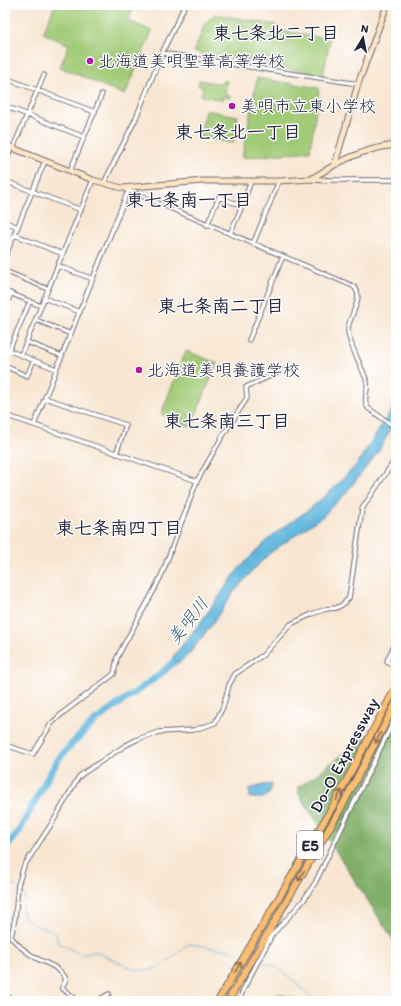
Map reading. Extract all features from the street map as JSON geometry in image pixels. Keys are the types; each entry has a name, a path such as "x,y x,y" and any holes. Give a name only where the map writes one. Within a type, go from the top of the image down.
{"highway":[{"name":"Do-O Expressway","path":"218,1001 333,806 396,687"},
{"name":"Do-O Expressway","path":"228,1001 340,810 396,703"}],"street":[{"path":"104,183 136,118 162,53 185,5"},
{"path":"335,164 358,84 388,5"},
{"path":"162,53 358,84"},
{"path":"5,163 13,148 44,75"},
{"path":"5,78 94,112"},
{"path":"70,171 102,94"},
{"path":"5,106 84,137"},
{"path":"5,145 93,180 122,188 346,283 356,289 358,293 356,304 348,330 367,382 365,399 366,404 368,408 396,428"},
{"path":"311,179 335,164 366,151 382,146 396,145"},
{"path":"5,257 6,250 15,235 44,161"},
{"path":"122,188 203,181 279,181 311,179 396,180"},
{"path":"21,355 93,180"},
{"path":"5,181 80,210"},
{"path":"230,234 251,181"},
{"path":"253,244 279,181"},
{"path":"34,425 128,191"},
{"path":"207,224 219,197 242,206"},
{"path":"5,222 18,227"},
{"path":"15,235 62,254"},
{"path":"249,340 283,256"},
{"path":"58,266 93,279"},
{"path":"5,271 48,288"},
{"path":"5,291 41,306"},
{"path":"5,308 11,294"},
{"path":"44,298 80,312"},
{"path":"30,302 7,350 56,369"},
{"path":"36,320 71,334"},
{"path":"27,342 62,356"},
{"path":"5,366 27,376 34,360"},
{"path":"5,746 33,754 51,724 64,712 114,674 119,654 152,594 164,568 197,481 222,437 247,398 246,387 286,369"},
{"path":"45,398 126,425 116,454"},
{"path":"5,415 197,481"},
{"path":"78,1001 62,988 66,979 63,972 36,958 20,947 12,937 18,885 24,866 54,820 78,778 138,738 159,732 194,730 215,723 223,707 234,674 263,655 295,622 326,609 336,608 342,605 349,598 362,509 396,458"},
{"path":"393,666 387,661 396,642"},
{"path":"239,1001 243,990 272,935 303,900 315,883 396,716"},
{"path":"5,994 13,1001"},
{"path":"96,1001 109,994"}],"green space":[{"name":"北海道美唄聖華高等学校","path":"55,5 135,5 128,21 152,31 125,95 60,67 69,45 43,33"},
{"path":"215,14 276,25 276,30 330,39 323,75 194,52 205,23"},
{"path":"257,78 319,88 310,151 242,158"},
{"path":"199,80 222,84 223,80 227,81 225,94 230,96 230,98 222,97 222,100 201,96 203,87 198,86"},
{"path":"205,110 238,116 233,143 200,137"},
{"path":"186,351 217,363 191,427 161,414"},
{"path":"396,731 396,944 298,793 299,787 369,735"},
{"path":"277,994 294,998 298,1001 271,1001"}],"water":[{"path":"396,403 396,419 378,452 346,493 323,516 270,553 257,566 233,593 211,626 189,654 179,663 172,658 200,623 237,571 248,559 274,534 307,511 332,490 357,464"},
{"path":"272,784 269,794 263,798 250,798 249,789"}],"waterway":[{"name":"美唄川","path":"5,849 18,833 60,757 70,746 95,721 158,676 183,654"},
{"path":"5,881 17,887"},
{"path":"19,889 25,897 22,910 23,916 37,926 52,930 56,934 57,942 80,954 97,952 124,965 146,971 162,965 190,944 238,952"},
{"path":"260,961 279,968 315,1001"}],"place":[{"name":"北海道美唄聖華高等学校","path":"90,61"},
{"name":"美唄市立東小学校","path":"232,106"},
{"name":"北海道美唄養護学校","path":"139,370"}],"district":[{"name":"東七条北二丁目","path":"276,33"},
{"name":"東七条北一丁目","path":"238,132"},
{"name":"東七条南一丁目","path":"189,200"},
{"name":"東七条南二丁目","path":"221,306"},
{"name":"東七条南三丁目","path":"227,421"},
{"name":"東七条南四丁目","path":"119,528"}]}
